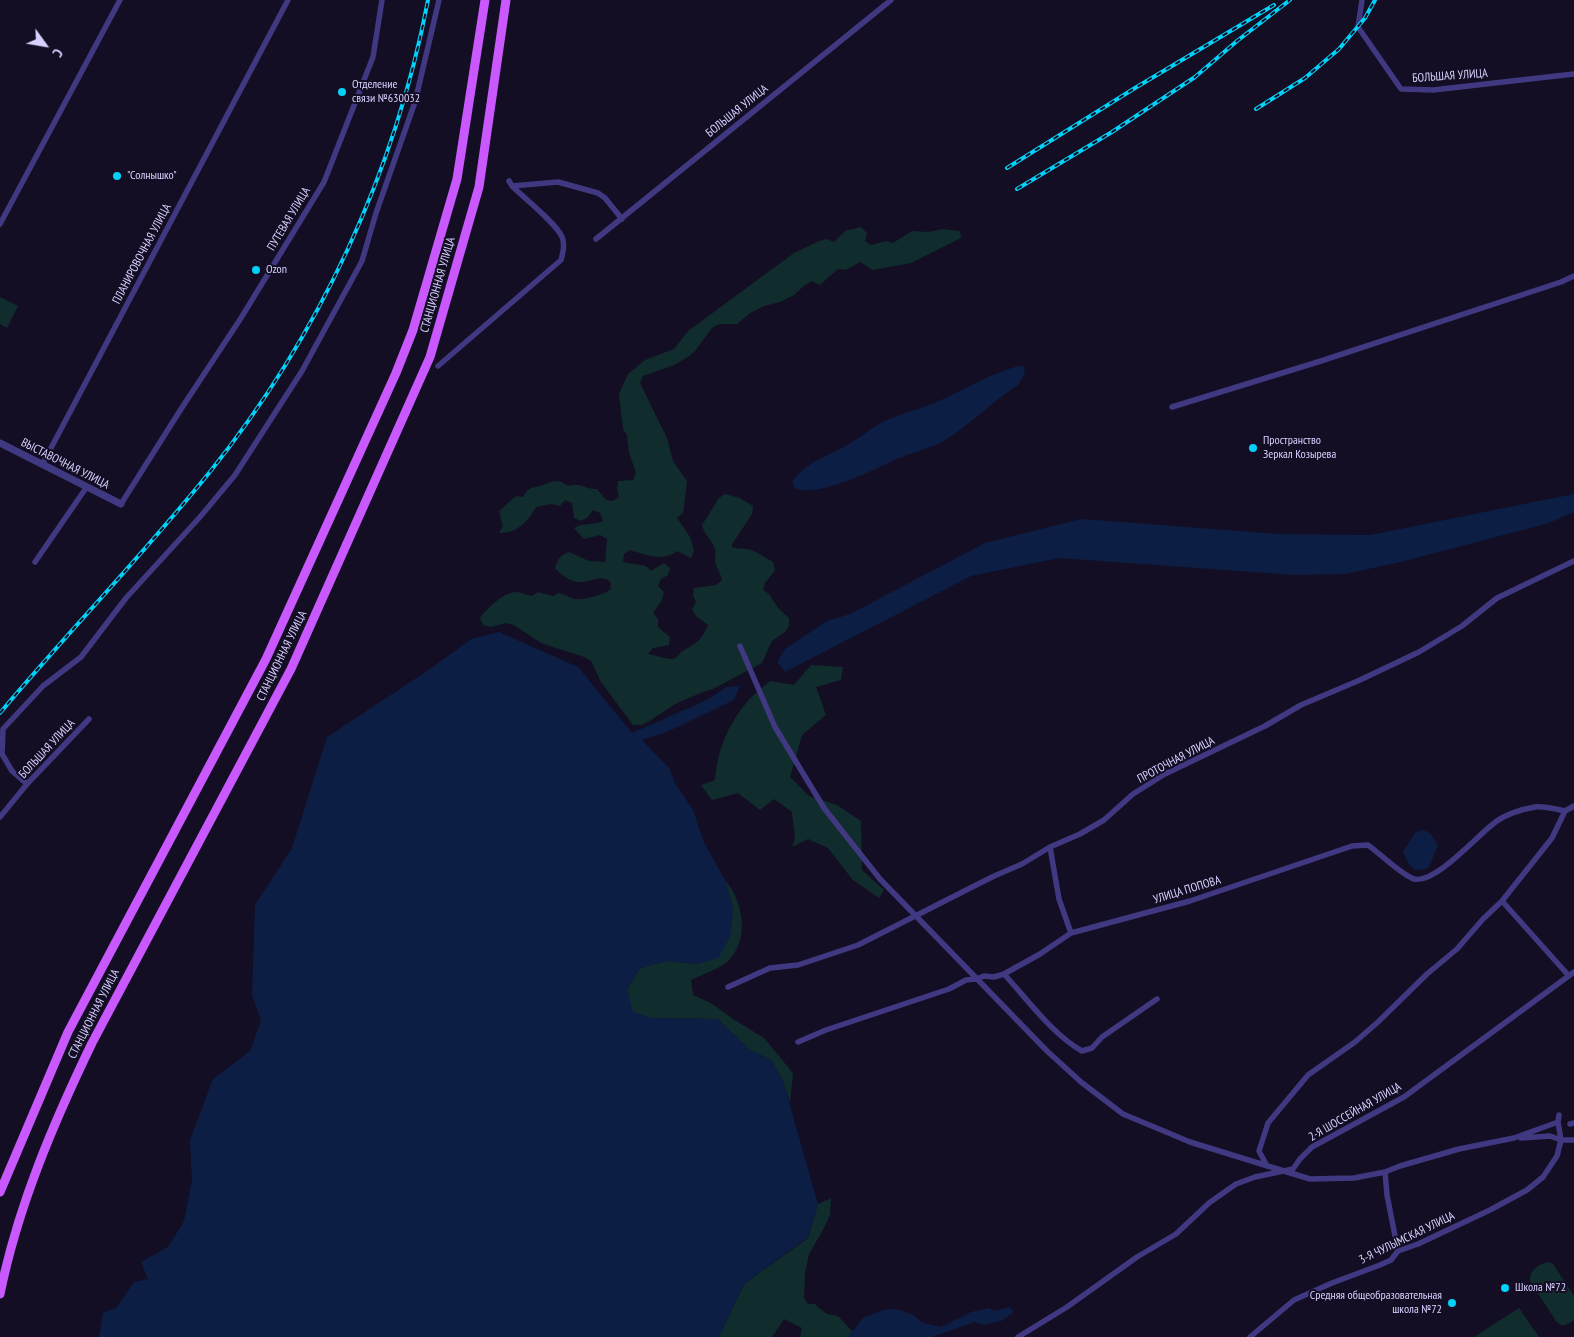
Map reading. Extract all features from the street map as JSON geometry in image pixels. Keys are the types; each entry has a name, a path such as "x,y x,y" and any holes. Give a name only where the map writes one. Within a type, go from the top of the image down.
{"main road":[{"name":"СТАНЦИОННАЯ УЛИЦА","path":"0,1192 68,1032 266,659 405,352 457,179 485,0"},
{"name":"СТАНЦИОННАЯ УЛИЦА","path":"0,1294 9,1252 27,1193 77,1074 291,668 430,357 479,188 506,0"}],"street":[{"path":"0,224 120,0"},
{"name":"ПЛАНИРОВОЧНАЯ УЛИЦА","path":"42,465 288,0"},
{"name":"ПУТЕВАЯ УЛИЦА","path":"121,504 241,318 324,182 373,57 382,0"},
{"path":"27,784 12,771 2,754 3,728 43,686 81,657 126,598 200,518 235,474 302,371 362,261 376,213 416,102 439,0"},
{"name":"БОЛЬШАЯ УЛИЦА","path":"596,240 891,0"},
{"name":"БОЛЬШАЯ УЛИЦА","path":"1362,0 1358,26 1401,89 1433,90 1574,74"},
{"path":"438,366 561,260 563,237 511,184 558,182 598,193 605,198 622,219"},
{"path":"1172,407 1321,361 1561,282 1574,276"},
{"name":"ВЫСТАВОЧНАЯ УЛИЦА","path":"0,443 121,504"},
{"path":"34,562 86,488"},
{"name":"ПРОТОЧНАЯ УЛИЦА","path":"728,987 770,968 798,966 858,945 992,877 1022,864 1050,847 1080,834 1104,820 1133,794 1165,774 1266,726 1301,705 1419,652 1462,626 1497,598 1574,562"},
{"path":"740,646 775,727 824,808 880,879 1047,1051 1081,1082 1123,1114 1190,1142 1310,1179 1354,1178 1384,1172 1459,1149 1514,1138 1550,1136 1561,1140 1574,1140"},
{"name":"БОЛЬШАЯ УЛИЦА","path":"0,816 27,784 89,719"},
{"path":"1267,1166 1260,1150 1268,1123 1308,1074 1355,1042 1427,974 1457,949 1483,919 1502,901 1552,838 1565,811 1574,806"},
{"name":"УЛИЦА ПОПОВА","path":"798,1042 826,1030 949,989 966,980 1004,974 1072,933 1190,901 1352,846 1368,845 1404,875 1422,880 1432,876 1494,823 1517,812 1537,807 1565,811"},
{"path":"1050,847 1059,899 1072,933"},
{"path":"1502,901 1571,974"},
{"path":"1004,974 1072,1046 1082,1051 1092,1048 1102,1037 1157,999"},
{"name":"2-Я ШОССЕЙНАЯ УЛИЦА","path":"1018,1337 1067,1307 1137,1257 1176,1234 1209,1203 1236,1184 1255,1177 1293,1170 1300,1159 1312,1148 1404,1097 1571,974"},
{"path":"1514,1138 1559,1119 1561,1140"},
{"name":"3-Я ЧУЛЫМСКАЯ УЛИЦА","path":"1250,1337 1294,1300 1391,1260 1398,1251 1418,1244 1490,1210 1527,1190 1543,1177 1557,1156 1561,1140"},
{"path":"1384,1172 1398,1251"}],"green space":[{"path":"861,227 867,233 865,241 871,245 886,241 893,243 912,231 928,232 942,229 960,231 961,238 911,263 873,270 860,262 846,270 838,269 820,285 812,281 794,295 750,313 737,324 720,324 713,327 688,357 674,365 643,376 640,383 667,438 673,461 687,481 683,513 677,518 690,537 694,551 691,558 677,551 660,557 630,550 624,554 623,562 646,566 651,571 664,563 670,568 668,575 661,579 658,586 664,592 662,600 653,613 658,619 658,627 670,637 669,645 653,648 648,654 674,659 682,651 699,640 706,630 708,625 696,616 692,609 696,602 693,595 694,588 716,585 722,580 715,563 715,548 702,525 719,498 725,494 740,498 753,506 752,514 731,546 754,551 773,562 775,570 765,583 763,590 769,594 778,608 789,618 789,626 785,632 772,641 762,663 713,689 675,704 648,722 641,725 633,725 601,682 591,661 541,643 514,625 506,623 491,627 483,625 480,618 483,614 496,602 511,593 518,592 532,596 538,592 553,596 559,593 579,599 599,595 611,589 610,581 606,579 600,578 575,582 555,568 563,554 569,552 589,561 605,562 607,539 600,535 584,539 574,528 603,521 600,513 593,510 588,517 581,521 574,518 572,503 565,500 560,506 552,504 536,507 521,526 505,533 499,533 503,526 499,511 516,496 523,497 532,488 556,481 568,486 580,485 597,489 606,500 613,501 619,497 618,481 633,480 636,473 629,452 627,435 623,429 619,394 628,374 645,360 674,349 688,331 794,253 819,241 827,239 834,242 845,231"},
{"path":"0,297 18,306 7,328 0,324"},
{"path":"811,665 843,667 841,680 816,687 826,715 802,735 790,777 809,796 837,805 861,821 862,870 884,890 879,898 852,879 828,848 808,839 792,847 795,838 792,812 774,799 760,810 738,793 712,800 701,785 715,780 718,759 725,738 734,719 749,699 770,681 794,685"},
{"path":"725,880 736,898 740,909 742,931 740,941 736,951 726,963 691,980 693,995 711,1003 764,1038 793,1073 790,1103 783,1081 771,1060 750,1050 717,1019 651,1018 632,1012 627,989 640,968 667,961 697,964 733,909"},
{"path":"831,1198 830,1215 809,1254 805,1273 804,1298 808,1304 815,1304 827,1314 838,1316 853,1332 848,1337 800,1337 802,1328 784,1319 772,1337 719,1337 744,1284 808,1238 818,1204"},
{"path":"1549,1262 1553,1264 1574,1296 1574,1320 1565,1325 1556,1321 1530,1281 1531,1274 1535,1268"},
{"path":"1519,1308 1539,1337 1474,1337"}],"water":[{"path":"1018,366 1024,367 1025,373 1019,384 942,442 832,486 805,490 795,488 792,481 804,469 853,442 881,423 934,403 989,377"},
{"path":"1574,494 1574,512 1549,523 1401,562 1345,574 1295,575 1059,558 971,576 785,672 777,662 785,649 827,621 850,614 985,543 1082,519 1278,534 1370,535"},
{"path":"499,632 578,667 632,733 709,699 726,687 740,686 734,700 667,732 642,740 669,768 675,783 693,810 704,842 725,880 733,909 731,935 718,958 697,964 667,961 640,968 627,989 633,1012 651,1018 717,1019 750,1050 771,1060 783,1081 818,1204 808,1237 744,1284 719,1337 99,1337 103,1313 117,1307 134,1282 148,1279 141,1262 168,1247 184,1221 192,1180 190,1140 213,1079 250,1051 261,1021 252,995 255,905 292,848 327,737 430,669 471,639"},
{"path":"1424,830 1431,834 1438,846 1429,867 1419,870 1409,864 1403,851 1416,832"},
{"path":"1010,1307 1014,1312 1001,1321 984,1325 975,1322 932,1337 848,1337 863,1318 883,1310 897,1309 913,1315 923,1323 941,1327 971,1312 989,1308 994,1311"}],"railway":[{"path":"0,713 158,534 209,473 249,420 285,366 318,309 347,250 373,190 395,128 414,64 428,0"},
{"path":"1017,189 1112,132 1195,77 1237,41 1290,0"},
{"path":"1256,109 1305,78 1339,49 1365,18 1375,0"},
{"path":"1007,168 1135,88 1274,5"}],"place":[{"name":"Отделение связи №630032","path":"342,92"},
{"name":"\"Солнышко\"","path":"117,176"},
{"name":"Ozon","path":"256,270"},
{"name":"Пространство Зеркал Козырева","path":"1253,448"},
{"name":"Школа №72","path":"1505,1288"},
{"name":"Средняя общеобразовательная школа №72","path":"1452,1303"}]}
